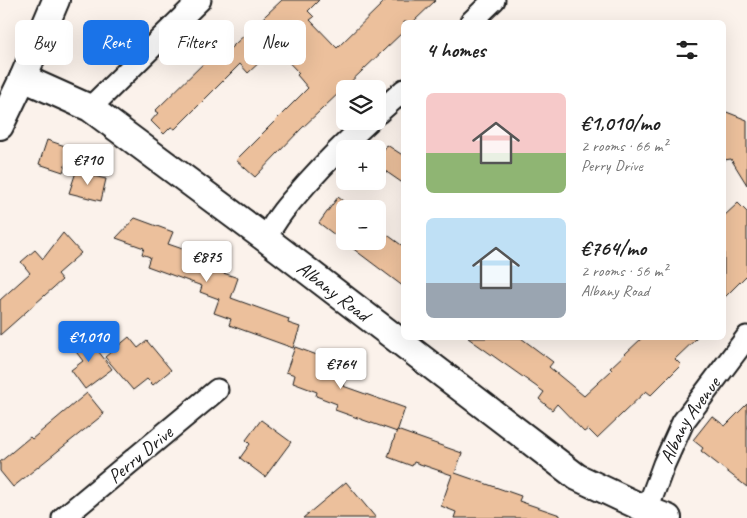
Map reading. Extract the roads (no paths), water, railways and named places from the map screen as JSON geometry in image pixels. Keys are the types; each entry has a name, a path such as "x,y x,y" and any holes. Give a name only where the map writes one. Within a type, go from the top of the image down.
{"street":[{"path":"0,126 23,78 56,0"},
{"path":"90,108 200,0"},
{"path":"474,20 494,0"},
{"name":"Albany Road","path":"23,78 90,108 266,238 577,477 657,514"},
{"path":"386,107 401,93"},
{"path":"266,238 288,203 340,146 359,130"},
{"name":"Albany Avenue","path":"657,514 664,464 683,422 747,337"},
{"name":"Perry Drive","path":"63,518 217,390"}]}
